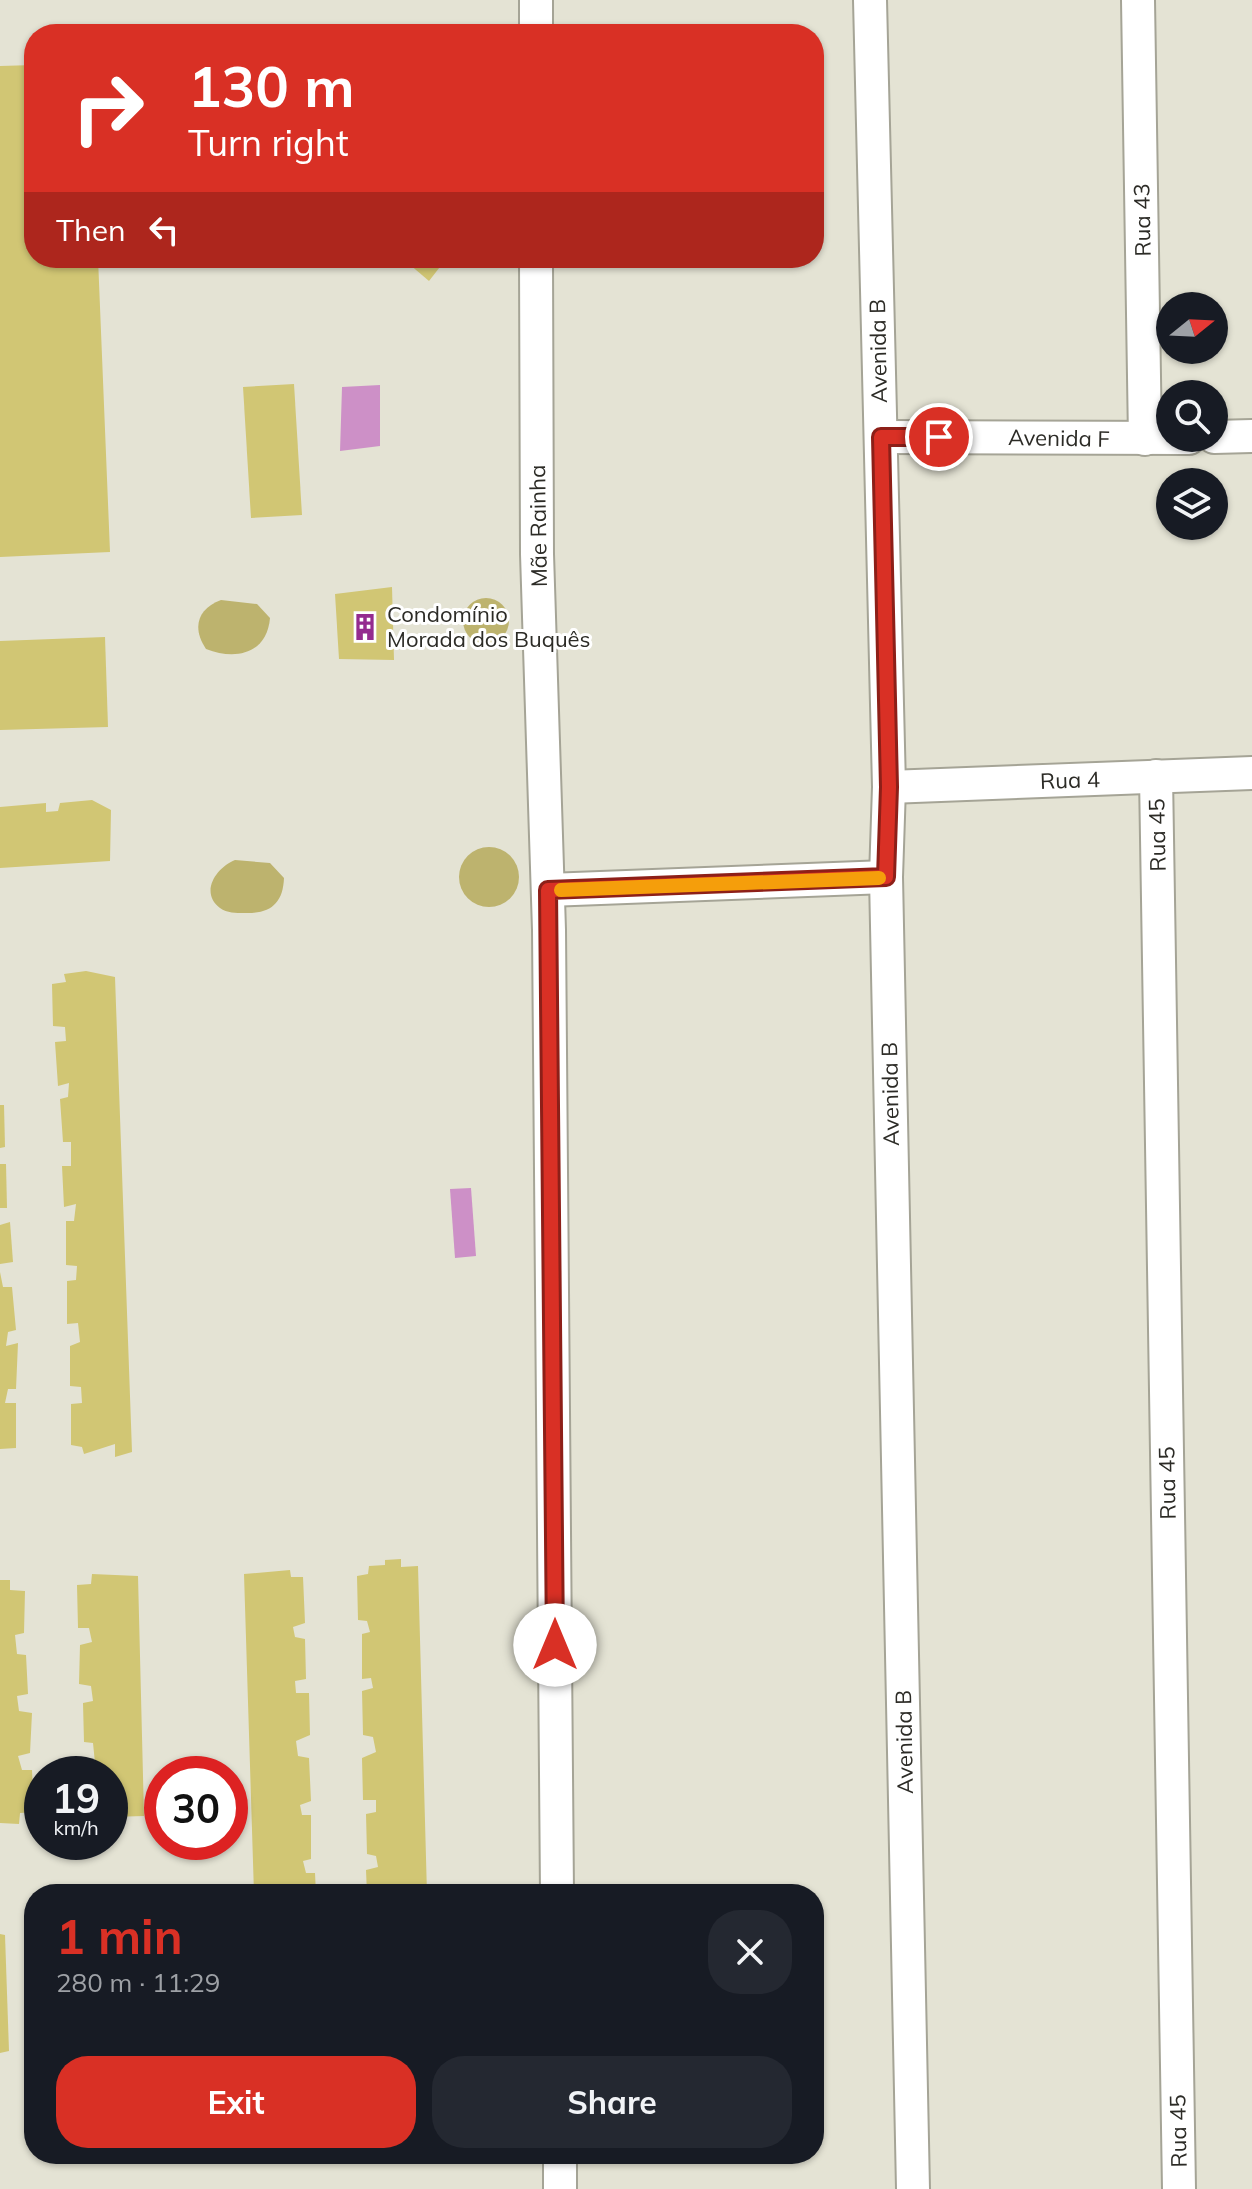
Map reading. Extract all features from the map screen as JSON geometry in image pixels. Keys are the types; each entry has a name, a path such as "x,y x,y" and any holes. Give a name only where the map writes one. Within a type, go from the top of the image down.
{"street":[{"path":"536,0 536,24"},
{"name":"Avenida B","path":"870,0 889,787 886,877 913,2189"},
{"name":"Rua 43","path":"1138,0 1145,439"},
{"name":"Mãe Rainha","path":"536,268 537,554 548,890 557,1884"},
{"path":"1228,437 1252,436"},
{"name":"Avenida F","path":"881,437 1156,439"},
{"name":"Rua 4","path":"889,787 1252,773"},
{"name":"Rua 45","path":"1156,776 1179,2189"},
{"path":"548,890 886,877"},
{"path":"560,2164 560,2189"}],"shaded area":[{"path":"380,385 380,446 340,451 342,387"},
{"path":"486,598 502,605 509,621 502,637 486,644 470,637 463,621 470,605"},
{"path":"221,600 257,604 270,618 268,630 257,646 239,654 206,649 199,634 199,620 207,608"},
{"path":"489,847 510,856 519,877 510,898 489,907 468,898 459,877 468,856"},
{"path":"235,860 270,863 284,878 281,895 273,906 261,912 235,913 223,910 214,902 211,895 213,881 222,868"},
{"path":"471,1188 476,1256 455,1258 450,1189"}],"building":[{"path":"24,65 24,268 98,268 110,552 0,557 0,66"},
{"path":"414,268 439,268 429,281"},
{"path":"294,384 302,515 251,518 243,387"},
{"name":"Condomínio Morada dos Buquês","path":"392,587 394,660 339,659 335,594"},
{"path":"105,637 108,727 0,730 0,641"},
{"path":"92,800 111,810 110,861 0,868 0,807 46,803 46,812 58,811 60,803"},
{"path":"86,971 115,977 132,1452 115,1457 115,1444 84,1454 82,1447 71,1445 71,1404 82,1403 81,1387 70,1386 70,1346 80,1342 78,1323 67,1324 67,1281 76,1280 77,1266 66,1265 66,1221 74,1221 76,1204 64,1207 62,1166 71,1166 71,1142 63,1142 60,1099 68,1097 69,1083 58,1086 55,1042 66,1041 65,1027 53,1026 52,984 66,982 64,974"},
{"path":"0,1105 4,1105 5,1147 0,1148"},
{"path":"0,1164 6,1164 7,1208 0,1208"},
{"path":"10,1222 13,1262 0,1264 0,1225"},
{"path":"0,1272 3,1287 12,1287 16,1330 8,1332 6,1346 18,1343 16,1389 8,1389 5,1403 16,1403 16,1448 0,1449"},
{"path":"401,1559 401,1567 418,1566 427,1884 367,1884 366,1870 378,1867 376,1856 367,1854 366,1814 376,1812 376,1800 363,1800 362,1758 376,1752 373,1737 363,1735 362,1691 373,1688 371,1678 362,1679 362,1634 370,1632 367,1621 358,1620 357,1576 368,1574 369,1566 385,1565 385,1560"},
{"path":"290,1570 291,1577 303,1577 305,1623 293,1627 295,1637 305,1639 306,1679 295,1681 296,1693 309,1693 310,1735 296,1741 298,1756 309,1758 311,1801 300,1805 302,1815 311,1815 311,1859 303,1861 306,1873 315,1873 316,1884 254,1884 244,1574"},
{"path":"92,1574 138,1576 144,1816 128,1816 128,1756 94,1756 93,1743 84,1742 83,1703 93,1701 91,1686 79,1684 80,1645 92,1642 89,1628 78,1628 77,1585 91,1584"},
{"path":"0,1580 10,1580 10,1590 25,1591 24,1633 15,1635 17,1654 26,1655 28,1694 17,1696 19,1711 32,1713 30,1753 18,1756 24,1770 24,1813 20,1813 19,1824 0,1823"},
{"path":"0,1934 5,1935 9,2051 0,2053"}],"slow traffic":[{"path":"561,890 879,878"}],"place":[{"name":"Condomínio Morada dos Buquês","path":"365,627"}],"route":[{"path":"555,1645 548,890 886,877 889,787 881,437 939,437"}]}
